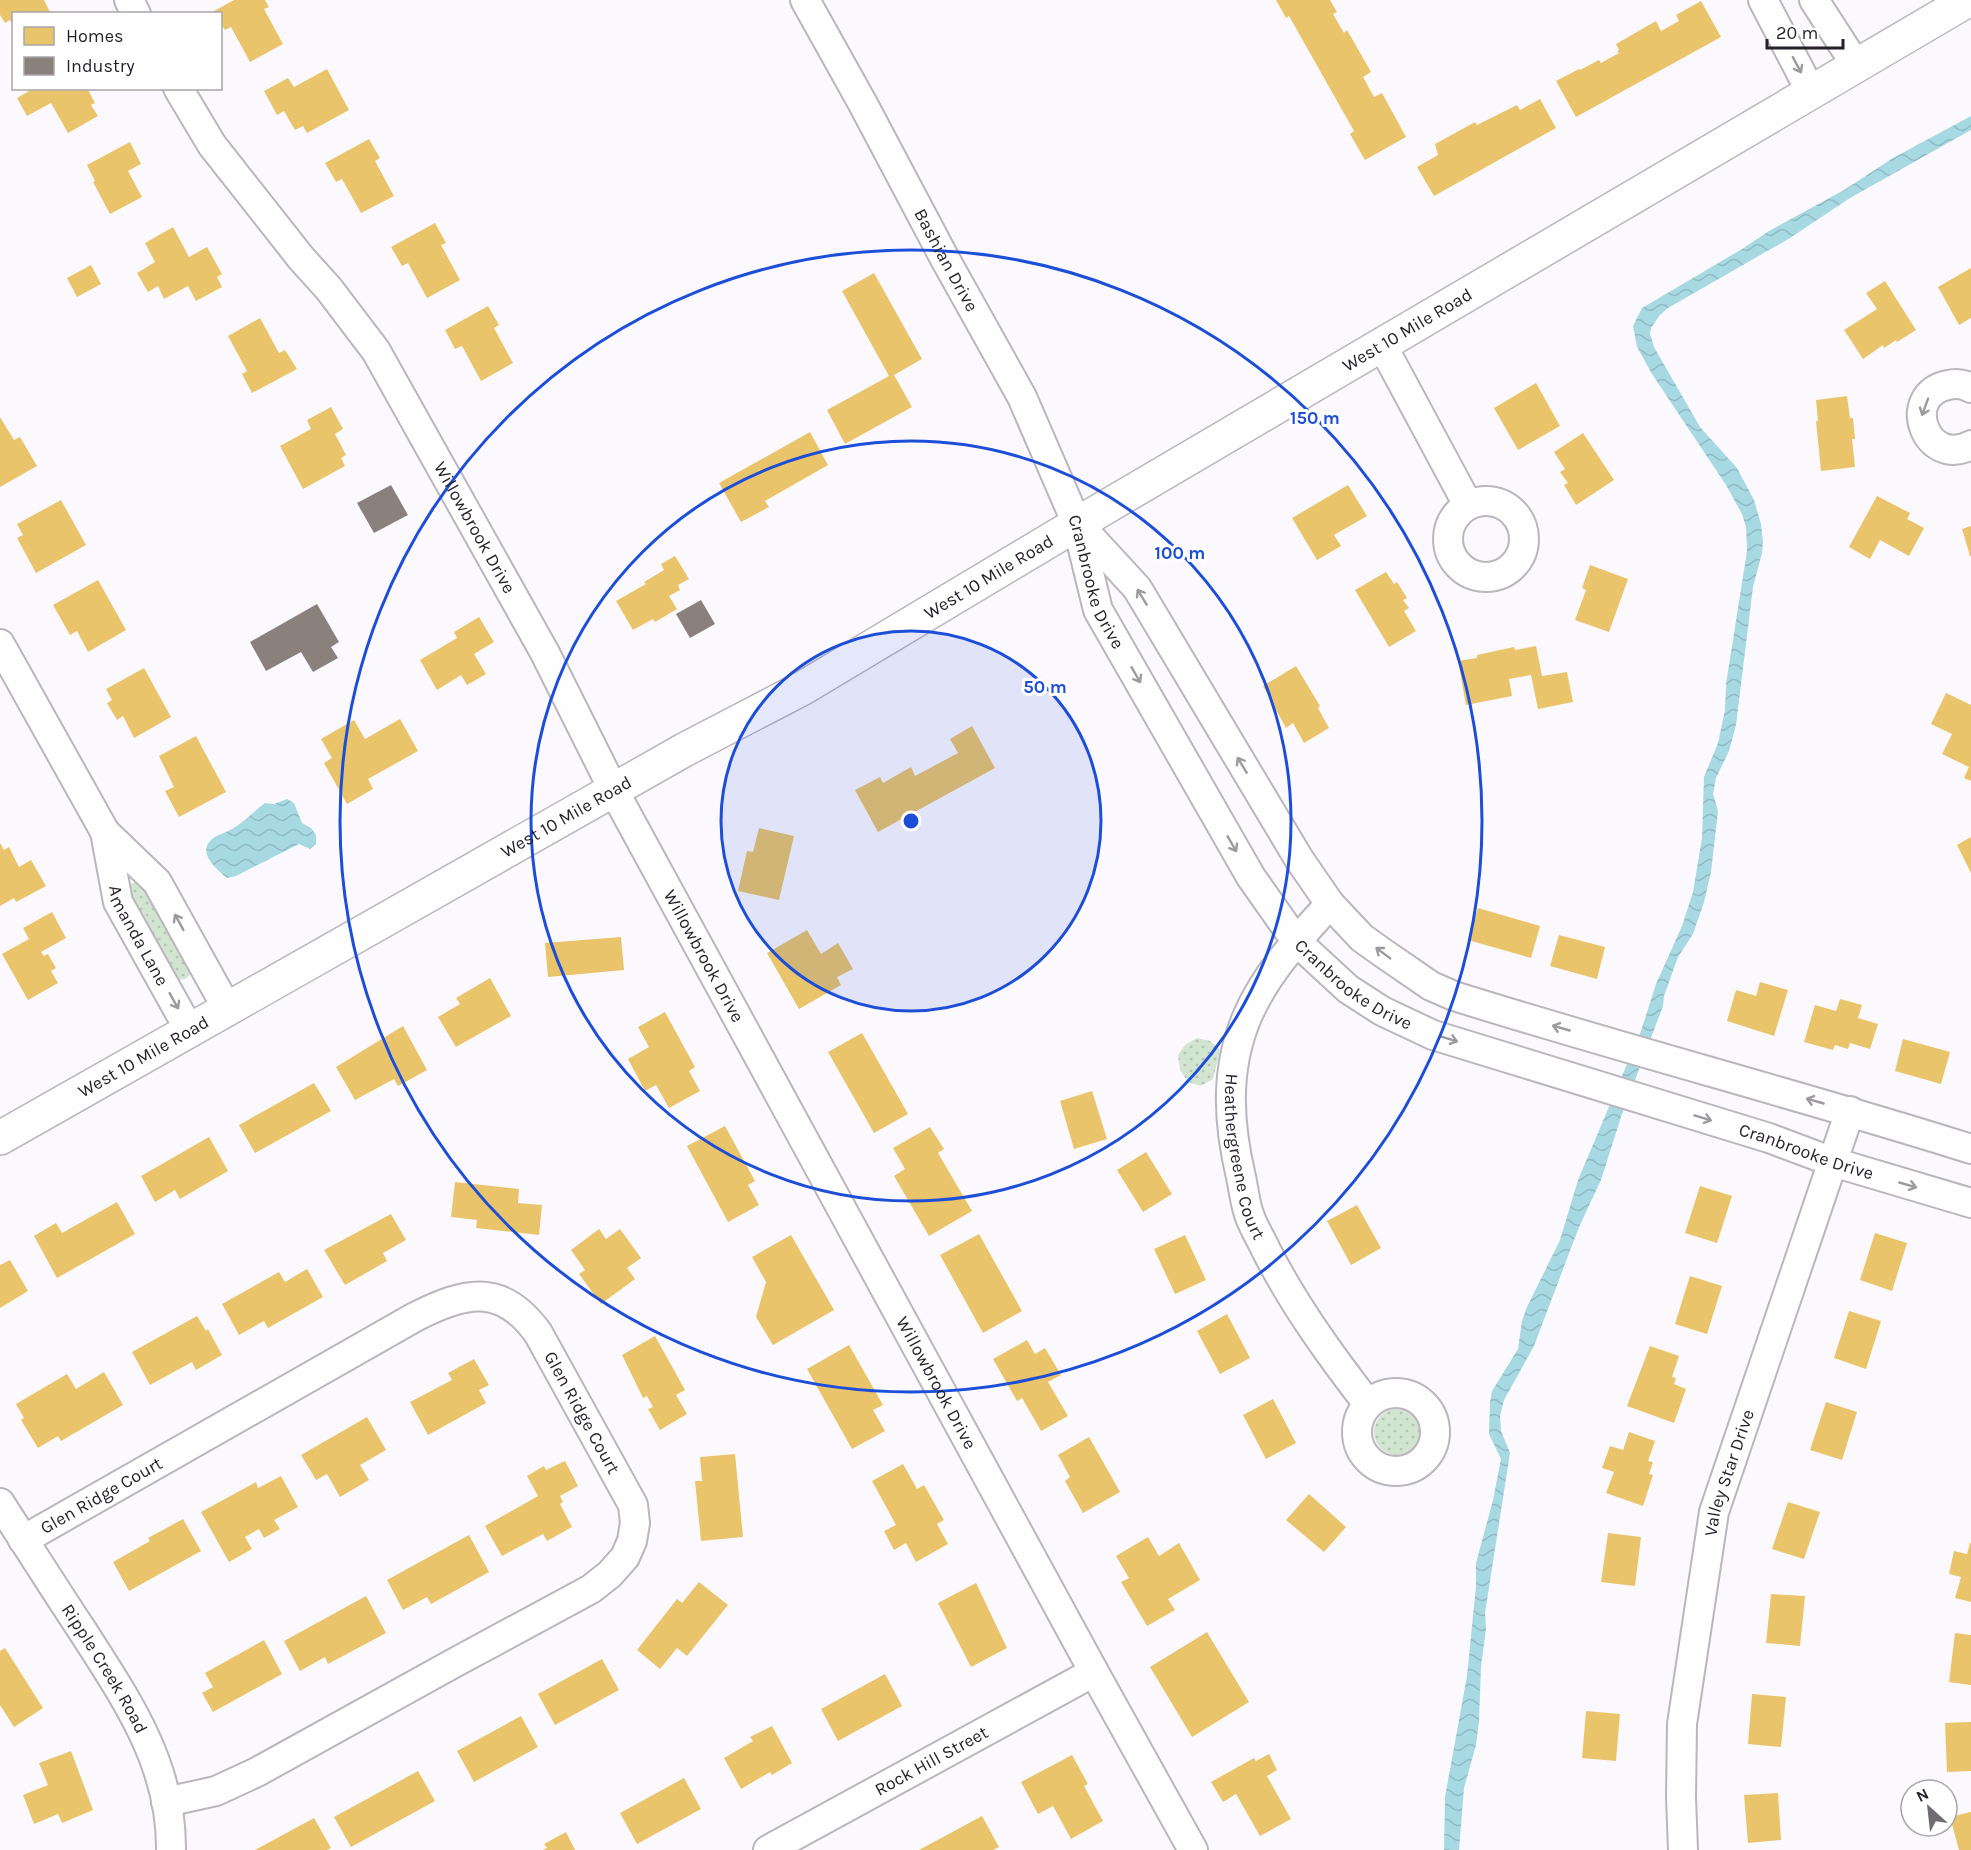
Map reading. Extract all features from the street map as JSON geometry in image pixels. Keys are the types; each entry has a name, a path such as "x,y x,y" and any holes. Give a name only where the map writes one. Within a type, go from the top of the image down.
{"main road":[{"name":"West 10 Mile Road","path":"0,1138 684,750 803,688 1077,524 1968,0"}],"street":[{"name":"Bashian Drive","path":"805,0 1022,398 1077,524"},
{"path":"1763,0 1811,92"},
{"path":"1814,0 1856,65"},
{"name":"Willowbrook Drive","path":"179,90 212,145 301,258 329,289 376,351 545,653 614,791 1193,1850"},
{"path":"1382,345 1468,505"},
{"path":"1971,388 1954,383 1941,386 1930,394 1921,417 1924,430 1932,441 1943,448 1955,450 1971,445"},
{"name":"Cranbrooke Drive","path":"1077,524 1137,588 1299,859 1330,904 1362,938 1431,986 1475,1003 1850,1111 1971,1149"},
{"name":"Cranbrooke Drive","path":"1077,524 1098,610 1251,877 1296,941 1348,989 1382,1011 1433,1035 1770,1138 1833,1162 1971,1203"},
{"name":"Amanda Lane","path":"0,644 105,832 157,882 228,1010"},
{"name":"Amanda Lane","path":"105,832 118,902 190,1031"},
{"name":"Heathergreene Court","path":"1330,904 1272,970 1248,1015 1240,1035 1233,1068 1229,1106 1232,1139 1250,1216 1280,1278 1326,1350 1368,1404"},
{"name":"Valley Star Drive","path":"1683,1850 1681,1797 1683,1724 1714,1512 1850,1111"},
{"name":"Glen Ridge Court","path":"23,1540 415,1317 445,1302 468,1297 486,1296 503,1300 525,1315 538,1333 614,1470 633,1505 635,1523 632,1541 625,1557 610,1574 591,1589 257,1772 216,1791 166,1802"},
{"name":"Ripple Creek Road","path":"0,1503 130,1704 153,1752 172,1823 171,1850"},
{"name":"Rock Hill Street","path":"768,1850 1094,1672"}],"green space":[{"path":"132,883 140,883 153,901 190,968 190,975 185,979 178,980 135,910 129,889"},
{"path":"1197,1038 1210,1041 1220,1050 1213,1079 1201,1086 1188,1082 1180,1070 1178,1055 1185,1045"},
{"path":"1397,1409 1413,1416 1420,1432 1413,1448 1397,1455 1381,1448 1374,1432 1381,1416"}],"water":[{"path":"1971,116 1971,130 1850,198 1790,238 1668,308 1651,328 1650,334 1654,347 1700,427 1737,468 1754,500 1761,524 1762,553 1753,587 1736,725 1729,751 1716,778 1713,794 1718,811 1711,872 1704,902 1693,934 1678,957 1664,996 1663,1006 1621,1117 1601,1180 1579,1227 1534,1346 1504,1400 1500,1416 1501,1431 1510,1453 1485,1613 1486,1629 1481,1666 1476,1745 1464,1788 1459,1850 1444,1850 1445,1797 1467,1676 1476,1586 1476,1563 1493,1500 1501,1459 1489,1434 1492,1391 1518,1349 1526,1309 1560,1240 1578,1180 1641,1031 1656,984 1682,926 1693,892 1702,838 1704,777 1718,743 1725,710 1726,684 1747,551 1746,527 1742,514 1726,485 1652,374 1637,347 1633,326 1642,308 1769,231 1844,190 1893,158"},
{"path":"287,799 294,803 302,823 311,828 316,835 316,844 310,849 299,844 236,876 227,878 210,861 207,856 207,845 265,803 274,804"}],"building: Homes":[{"path":"0,0 44,0 50,12 12,12 12,24 10,20 5,23 0,15"},
{"path":"234,0 265,0 269,7 264,9 283,44 250,62 231,27 225,30 222,26 222,12 214,11"},
{"path":"1276,0 1330,0 1337,12 1333,14 1344,33 1347,30 1371,72 1363,77 1374,97 1382,93 1406,137 1365,160 1350,134 1354,131 1289,16 1286,18"},
{"path":"1701,1 1721,37 1576,117 1556,81 1599,60 1601,63 1619,53 1616,44 1656,21 1661,31 1679,21 1676,15"},
{"path":"327,69 349,110 307,133 303,126 295,130 284,111 277,115 264,91 288,78 294,87"},
{"path":"31,90 88,90 95,103 91,105 98,116 68,133 51,103 27,116 17,98"},
{"path":"1540,99 1556,128 1434,196 1417,167 1438,155 1435,144 1475,122 1477,125 1517,105 1520,110"},
{"path":"369,139 380,158 375,161 394,196 361,213 342,179 336,182 325,163"},
{"path":"130,142 141,164 128,171 142,197 110,214 87,165"},
{"path":"435,223 446,243 441,245 460,280 427,298 408,263 402,266 391,247"},
{"path":"173,227 189,257 207,247 222,274 217,277 222,287 196,301 188,286 164,299 158,286 148,292 137,273 155,262 145,243"},
{"path":"91,265 101,284 77,297 67,278"},
{"path":"1971,268 1971,318 1959,325 1938,287"},
{"path":"874,273 922,359 894,375 912,407 845,444 827,410 889,376 842,291"},
{"path":"1885,281 1916,330 1884,348 1883,345 1863,359 1844,330 1877,309 1866,293"},
{"path":"488,306 499,325 494,328 513,363 481,381 462,346 455,349 445,330"},
{"path":"260,318 279,353 285,350 297,369 252,393 242,374 247,371 228,336"},
{"path":"1536,383 1560,426 1518,450 1494,408"},
{"path":"1847,396 1850,418 1853,418 1855,439 1852,439 1855,467 1821,471 1816,400"},
{"path":"331,407 343,429 335,434 346,455 341,458 345,466 303,489 280,446 311,429 307,420"},
{"path":"0,417 14,440 20,437 37,466 0,487"},
{"path":"810,432 828,465 765,501 769,507 741,522 719,483"},
{"path":"1583,433 1614,480 1576,505 1564,485 1568,483 1560,472 1565,469 1554,452"},
{"path":"1348,485 1367,516 1334,535 1341,546 1317,560 1292,518"},
{"path":"1877,496 1910,513 1907,519 1924,528 1909,556 1880,540 1870,559 1849,547"},
{"path":"61,500 86,545 36,573 17,538 23,535 17,524"},
{"path":"1971,526 1971,556 1970,556 1962,529"},
{"path":"675,556 689,579 678,585 680,590 669,596 677,609 655,622 653,619 633,630 616,601 646,584 644,582 664,570 661,564"},
{"path":"1590,565 1628,579 1609,632 1575,620 1586,590 1582,588"},
{"path":"1386,572 1394,584 1397,582 1407,598 1403,600 1409,608 1404,611 1416,631 1389,647 1355,590"},
{"path":"98,580 126,630 88,652 77,631 70,635 53,605"},
{"path":"479,617 494,642 474,654 486,674 467,685 461,675 437,690 420,660 457,638 454,632"},
{"path":"1536,646 1542,676 1567,672 1573,702 1538,709 1531,675 1509,679 1512,696 1466,705 1458,661 1514,647 1515,650"},
{"path":"1296,666 1320,706 1318,708 1329,728 1304,743 1293,723 1286,728 1263,686"},
{"path":"144,668 171,717 134,738 123,716 117,720 107,703 112,700 106,689"},
{"path":"1946,693 1971,705 1971,781 1964,778 1969,767 1942,754 1952,734 1931,724"},
{"path":"400,719 418,751 368,779 373,789 347,804 324,763 332,758 321,739 354,720 365,739"},
{"path":"972,726 995,768 878,832 855,790 880,777 883,783 911,767 915,776 958,753 950,739"},
{"path":"196,736 226,792 179,817 165,791 174,787 159,756"},
{"path":"759,828 794,836 779,900 738,891 747,851 753,852"},
{"path":"1971,837 1971,873 1957,845"},
{"path":"0,843 4,850 9,847 19,867 31,860 46,886 16,902 14,898 0,906"},
{"path":"1478,908 1540,926 1531,958 1468,940"},
{"path":"52,912 66,938 41,952 44,956 48,954 56,968 51,971 58,983 28,1000 2,954 29,939 23,928"},
{"path":"807,930 821,954 838,943 853,969 837,977 841,985 799,1009 767,953"},
{"path":"1559,935 1605,947 1597,979 1550,966"},
{"path":"621,937 624,970 548,977 545,943"},
{"path":"490,978 511,1016 456,1047 438,1017 460,1004 456,998"},
{"path":"1760,982 1788,990 1774,1036 1727,1021 1736,990 1756,996"},
{"path":"1840,999 1862,1005 1858,1018 1878,1024 1870,1049 1850,1043 1848,1049 1835,1045 1833,1050 1804,1042 1815,1005 1836,1011"},
{"path":"665,1012 695,1067 689,1071 700,1091 669,1108 656,1085 645,1091 628,1059 649,1047 638,1027"},
{"path":"403,1026 427,1070 398,1086 394,1079 355,1100 336,1067"},
{"path":"862,1033 908,1114 874,1133 828,1052"},
{"path":"1903,1039 1950,1052 1941,1084 1895,1071"},
{"path":"314,1083 331,1111 255,1153 239,1125"},
{"path":"1092,1091 1107,1139 1074,1149 1060,1101"},
{"path":"725,1126 755,1181 748,1185 759,1205 728,1222 687,1146"},
{"path":"930,1127 944,1149 938,1153 972,1211 929,1236 894,1176 905,1169 893,1148"},
{"path":"209,1137 228,1171 180,1199 175,1190 155,1202 141,1176"},
{"path":"1146,1152 1172,1194 1143,1212 1117,1170"},
{"path":"455,1182 519,1189 518,1203 542,1205 539,1235 476,1228 477,1220 451,1217"},
{"path":"1700,1186 1732,1196 1717,1243 1685,1233"},
{"path":"117,1202 135,1234 57,1278 34,1236 56,1223 62,1233"},
{"path":"1357,1205 1381,1248 1351,1265 1327,1221"},
{"path":"391,1214 406,1240 383,1253 387,1261 345,1285 324,1250"},
{"path":"599,1229 606,1239 620,1229 641,1258 627,1268 635,1279 601,1304 579,1274 585,1270 571,1250"},
{"path":"1875,1233 1907,1243 1892,1291 1860,1280"},
{"path":"979,1234 1022,1311 983,1333 940,1255"},
{"path":"791,1235 834,1310 773,1345 756,1317 766,1282 752,1257"},
{"path":"1185,1235 1206,1280 1175,1294 1154,1249"},
{"path":"10,1260 28,1291 0,1308 0,1265"},
{"path":"307,1269 323,1297 268,1328 264,1321 239,1335 222,1304 279,1272 285,1282"},
{"path":"1690,1276 1722,1286 1707,1334 1675,1324"},
{"path":"1849,1311 1881,1321 1866,1369 1834,1358"},
{"path":"1227,1314 1250,1358 1220,1374 1197,1331"},
{"path":"197,1316 206,1331 208,1329 222,1355 196,1370 192,1362 150,1385 132,1352"},
{"path":"655,1336 685,1390 676,1395 687,1414 660,1430 648,1409 653,1407 647,1396 643,1398 622,1355"},
{"path":"1027,1340 1035,1354 1045,1348 1061,1375 1048,1382 1068,1416 1041,1431 1022,1398 1017,1401 993,1359"},
{"path":"849,1345 883,1405 873,1410 885,1431 852,1449 807,1369"},
{"path":"1650,1346 1679,1356 1672,1377 1676,1378 1674,1384 1686,1389 1674,1423 1627,1406"},
{"path":"474,1359 489,1385 479,1390 486,1403 428,1435 410,1402 452,1380 448,1373"},
{"path":"104,1372 123,1405 61,1441 58,1436 38,1448 21,1420 24,1418 16,1404 67,1374 76,1389"},
{"path":"1273,1399 1296,1443 1266,1459 1243,1415"},
{"path":"1826,1402 1857,1412 1842,1460 1810,1450"},
{"path":"367,1417 386,1450 360,1465 369,1480 340,1497 327,1474 316,1480 301,1455"},
{"path":"1629,1432 1655,1441 1648,1461 1653,1462 1649,1474 1653,1475 1643,1506 1606,1493 1614,1472 1602,1468 1610,1446 1623,1450"},
{"path":"1089,1437 1120,1492 1083,1513 1065,1481 1070,1477 1058,1455"},
{"path":"735,1454 743,1537 701,1541 695,1481 702,1481 700,1457"},
{"path":"565,1461 578,1486 560,1496 563,1502 560,1504 572,1527 547,1541 543,1534 502,1556 485,1526 538,1496 527,1476 544,1466 546,1470"},
{"path":"903,1464 917,1489 924,1485 944,1520 937,1524 948,1544 916,1562 906,1543 894,1550 884,1531 896,1525 872,1481"},
{"path":"281,1476 298,1507 274,1520 280,1529 264,1538 259,1529 245,1537 252,1549 229,1562 201,1512 256,1482 258,1488"},
{"path":"1309,1494 1346,1527 1324,1552 1286,1520"},
{"path":"1788,1502 1820,1512 1804,1559 1772,1549"},
{"path":"183,1519 201,1551 129,1591 113,1562 150,1541 148,1538"},
{"path":"1608,1533 1641,1537 1635,1586 1601,1582"},
{"path":"469,1535 489,1572 431,1604 427,1597 403,1610 387,1580"},
{"path":"1148,1537 1159,1556 1179,1543 1200,1580 1168,1599 1175,1610 1147,1626 1121,1582 1129,1578 1116,1556"},
{"path":"1970,1543 1971,1602 1955,1598 1961,1577 1949,1574 1954,1551 1967,1554"},
{"path":"699,1582 728,1605 687,1656 677,1648 660,1669 637,1650 677,1599 682,1603"},
{"path":"976,1583 1007,1648 971,1667 938,1603"},
{"path":"1771,1594 1805,1596 1800,1646 1766,1643"},
{"path":"366,1596 386,1633 328,1664 325,1657 300,1671 284,1641"},
{"path":"1207,1632 1249,1702 1192,1737 1150,1667"},
{"path":"1955,1633 1971,1635 1971,1685 1949,1682"},
{"path":"264,1640 282,1674 213,1712 202,1693 213,1687 205,1673"},
{"path":"5,1648 43,1708 14,1727 0,1705 0,1651"},
{"path":"602,1659 619,1690 555,1725 538,1694"},
{"path":"885,1674 902,1706 838,1741 821,1709"},
{"path":"1752,1694 1786,1697 1781,1747 1748,1744"},
{"path":"1586,1711 1620,1714 1616,1761 1582,1758"},
{"path":"521,1716 538,1747 474,1782 457,1751"},
{"path":"1971,1722 1971,1771 1947,1772 1945,1723"},
{"path":"772,1726 792,1763 772,1775 770,1772 741,1789 724,1758 753,1741 750,1737"},
{"path":"71,1751 93,1810 62,1823 58,1814 34,1824 23,1795 48,1785 39,1763"},
{"path":"1269,1754 1277,1770 1267,1776 1291,1819 1260,1836 1236,1794 1223,1802 1211,1782 1254,1758 1256,1761"},
{"path":"1072,1755 1088,1784 1084,1786 1103,1821 1071,1839 1053,1806 1038,1814 1021,1782"},
{"path":"418,1771 435,1801 351,1847 334,1817"},
{"path":"684,1778 701,1809 637,1844 620,1813"},
{"path":"1778,1793 1781,1840 1748,1843 1744,1795"},
{"path":"1971,1812 1971,1850 1959,1850 1956,1838 1959,1838 1959,1815"},
{"path":"982,1816 999,1847 993,1850 919,1850"},
{"path":"314,1818 331,1848 327,1850 255,1850"},
{"path":"566,1832 575,1850 543,1850 547,1848 544,1844"}],"building: Industry":[{"path":"391,485 408,515 374,533 357,503"},
{"path":"701,600 715,624 690,638 676,614"},
{"path":"317,604 339,642 331,647 338,658 313,672 301,652 266,671 250,642"}]}
